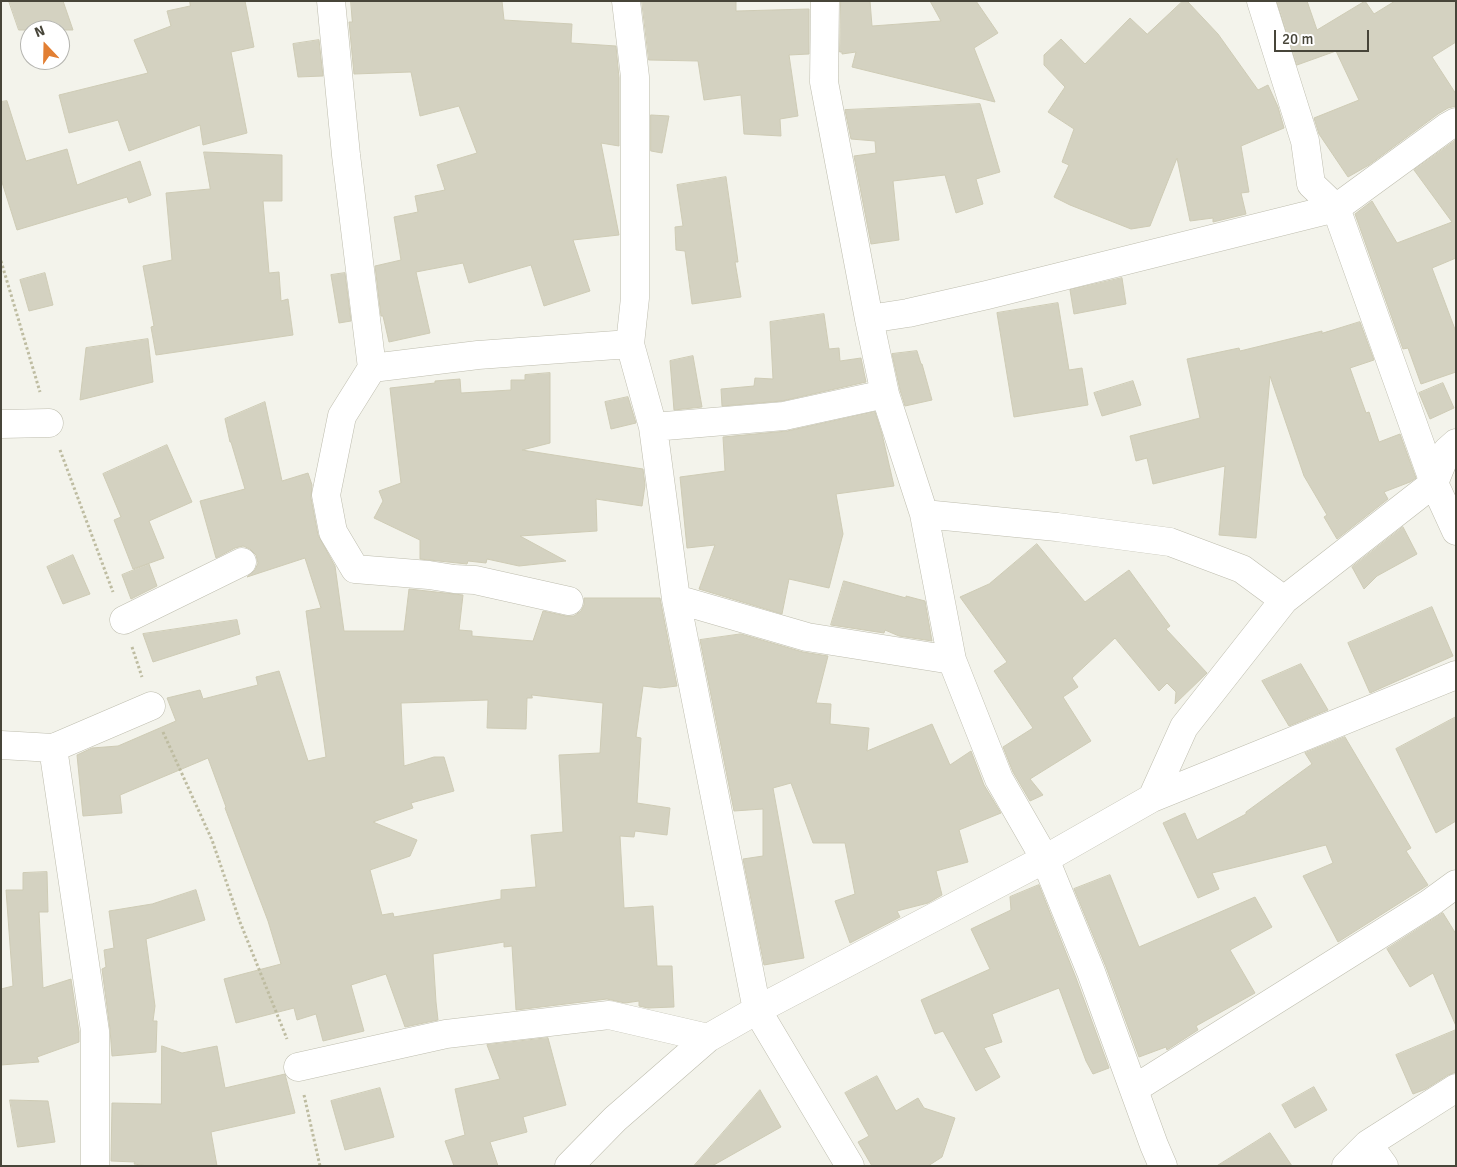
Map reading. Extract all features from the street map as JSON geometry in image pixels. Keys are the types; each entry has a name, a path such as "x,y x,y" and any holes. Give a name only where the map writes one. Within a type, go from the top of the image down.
{"street":[{"path":"331,1 346,155 372,368 342,416 326,495 333,532 355,569 475,580 569,601"},
{"path":"626,1 635,77 635,298 630,344 652,427 676,599 757,1010 850,1166"},
{"path":"825,1 824,82 869,319 885,394 924,514 952,660 999,779 1045,859 1091,972 1163,1166"},
{"path":"1261,1 1305,141 1311,184 1336,208 1434,483 1456,531"},
{"path":"869,319 908,313 987,295 1336,208 1456,122"},
{"path":"372,368 478,355 630,344"},
{"path":"652,427 784,416 885,394"},
{"path":"1,424 49,423"},
{"path":"1152,798 1184,727 1284,600 1434,483 1447,451 1456,443"},
{"path":"924,514 1048,526 1170,542 1242,569 1284,600"},
{"path":"124,620 242,562"},
{"path":"676,599 808,637 952,660"},
{"path":"569,1166 615,1119 708,1038 757,1010 1045,859 1152,798 1456,675"},
{"path":"1,746 53,748 151,706"},
{"path":"53,748 96,1031 95,1166"},
{"path":"1134,1089 1430,903 1456,884"},
{"path":"298,1067 446,1034 609,1015 708,1038"},
{"path":"1346,1166 1368,1144 1456,1088"},
{"path":"1368,1144 1384,1166"}],"building":[{"path":"9,1 63,1 70,20 20,20 19,30"},
{"path":"190,1 245,1 254,47 231,52 247,133 203,145 200,125 129,151 118,120 69,133 59,95 148,73 134,40 171,26 167,11 190,6"},
{"path":"351,1 502,1 504,20 572,24 571,43 616,46 619,78 619,146 601,143 619,235 573,240 590,291 544,306 531,265 469,283 463,263 416,272 430,333 389,342 383,316 381,316 375,266 401,260 394,217 418,212 415,196 445,190 437,165 477,153 459,106 420,116 411,72 354,74 349,22 352,22"},
{"path":"642,1 736,1 736,11 809,9 809,54 789,55 798,116 780,119 781,136 744,134 741,95 704,100 698,61 649,60"},
{"path":"841,1 870,1 872,26 941,21 930,1 976,1 998,33 974,48 995,102 852,67 856,52 842,54 840,52"},
{"path":"1183,1 1187,1 1218,34 1258,90 1268,85 1278,107 1284,128 1241,146 1249,192 1241,193 1246,214 1213,222 1213,218 1190,221 1177,158 1150,226 1131,229 1054,197 1069,165 1062,162 1074,129 1048,112 1065,87 1044,65 1044,55 1061,39 1085,64 1130,18 1147,34"},
{"path":"1277,1 1307,1 1317,30 1365,1 1374,14 1395,1 1456,1 1456,42 1432,57 1456,94 1456,106 1438,114 1369,165 1348,177 1319,134 1314,118 1359,100 1336,51 1297,65"},
{"path":"319,40 323,76 298,77 293,44"},
{"path":"7,101 26,161 67,149 77,185 140,161 151,195 129,203 127,197 17,230 1,179 1,102"},
{"path":"980,104 1000,172 976,179 983,204 956,213 945,175 893,181 899,240 871,244 854,156 876,153 875,141 851,139 845,110"},
{"path":"651,115 669,116 662,153 651,151"},
{"path":"1456,140 1456,258 1432,268 1456,332 1456,372 1421,384 1408,348 1403,349 1355,214 1372,201 1397,243 1452,222 1414,170"},
{"path":"204,152 282,155 282,201 263,201 269,273 279,272 281,301 288,299 293,335 156,355 151,327 154,326 143,266 172,260 166,193 210,189"},
{"path":"726,177 738,262 735,262 741,297 692,304 685,251 676,250 675,227 683,226 677,185"},
{"path":"45,273 53,305 29,311 20,280"},
{"path":"345,273 351,321 339,323 331,275"},
{"path":"1122,278 1126,304 1074,314 1070,290"},
{"path":"1058,303 1069,370 1082,368 1088,405 1014,417 997,313"},
{"path":"824,314 829,349 839,348 840,361 861,358 866,382 782,401 722,406 721,389 754,386 755,378 773,379 770,322"},
{"path":"1360,322 1374,360 1350,368 1366,413 1369,412 1379,442 1400,434 1416,478 1384,492 1388,499 1337,539 1324,517 1327,515 1304,476 1270,376 1256,538 1219,535 1225,466 1153,484 1147,458 1136,461 1130,436 1200,418 1187,359 1239,348 1240,351 1322,331 1322,333"},
{"path":"148,339 153,382 80,400 86,348"},
{"path":"917,351 932,400 905,406 892,354"},
{"path":"693,356 702,407 674,410 670,361"},
{"path":"550,373 550,443 522,450 643,469 645,485 642,506 596,499 597,531 520,536 566,561 519,566 487,559 486,563 468,561 467,564 420,559 420,540 374,518 383,501 379,491 401,483 390,388 460,379 461,393 511,390 511,380 525,380 525,375"},
{"path":"1133,381 1141,405 1102,416 1094,393"},
{"path":"1443,383 1454,408 1430,419 1419,393"},
{"path":"628,397 636,423 611,429 605,402"},
{"path":"265,402 282,481 308,473 312,485 311,498 318,535 335,566 344,631 404,631 409,589 463,595 459,630 472,631 472,636 533,641 543,611 574,616 581,611 584,605 584,598 660,598 677,686 660,688 643,686 636,737 641,738 637,803 670,808 667,835 635,831 634,837 620,836 624,908 653,906 657,966 672,966 674,1007 648,1008 639,1006 639,1001 625,1003 607,999 516,1010 512,946 504,947 504,942 433,954 438,1020 405,1027 386,974 351,985 364,1031 323,1041 316,1014 297,1020 294,1008 236,1023 224,979 281,964 268,921 208,758 120,795 122,813 83,816 77,755 92,748 118,746 176,721 167,698 200,690 203,699 258,685 256,677 279,671 308,761 326,757 306,611 321,608 305,558 247,577 255,570 258,563 256,555 250,549 243,546 235,548 216,558 200,501 245,489 230,442 225,419","holes":["532,695 603,703 600,753 559,755 563,832 531,835 536,887 501,890 501,899 394,917 393,913 382,915 370,870 410,856 417,840 373,822 413,808 411,803 454,791 444,757 434,757 404,766 401,703 488,700 487,728 526,729 527,698 532,698"]},
{"path":"875,412 894,486 836,494 843,534 829,588 789,579 782,614 699,589 715,545 687,548 680,477 725,471 723,437 787,431"},
{"path":"167,445 192,502 149,521 164,558 133,569 114,520 121,517 103,474"},
{"path":"1403,527 1417,554 1377,576 1364,589 1352,567"},
{"path":"1037,544 1085,602 1129,570 1170,626 1166,629 1207,673 1175,704 1176,692 1167,683 1159,691 1115,638 1072,678 1078,687 1063,697 1091,741 1030,779 1043,795 1030,801 1013,772 1003,747 1033,728 994,671 1007,662 960,597 989,584"},
{"path":"73,555 90,594 63,604 47,567"},
{"path":"149,564 157,586 131,599 122,575"},
{"path":"844,581 906,598 906,596 925,601 932,641 899,636 885,630 884,633 831,625"},
{"path":"1432,607 1453,656 1370,693 1348,643"},
{"path":"237,620 240,634 153,662 143,634"},
{"path":"741,634 803,652 828,656 816,703 831,704 830,724 869,728 867,751 932,724 950,765 971,751 984,785 1001,813 959,830 968,862 936,871 942,895 928,903 897,911 900,917 850,943 835,901 855,894 845,843 813,843 791,783 773,788 804,958 764,965 743,859 763,856 763,809 734,811 700,640"},
{"path":"1301,664 1328,710 1289,726 1262,681"},
{"path":"1456,717 1456,821 1436,833 1396,749"},
{"path":"1345,737 1411,848 1406,851 1428,885 1338,942 1303,876 1333,863 1326,845 1212,873 1219,889 1198,898 1163,823 1185,813 1197,840 1246,814 1246,812 1312,764 1305,753"},
{"path":"47,872 48,912 39,912 43,988 71,979 79,1042 37,1057 39,1062 1,1065 1,989 13,986 6,890 23,890 23,873"},
{"path":"1110,875 1139,947 1255,897 1272,927 1230,950 1255,993 1196,1026 1198,1030 1167,1050 1166,1047 1139,1057 1106,967 1074,889"},
{"path":"1039,885 1109,1068 1093,1074 1086,1061 1059,988 992,1014 1002,1042 984,1048 1000,1077 976,1091 943,1031 935,1034 921,1000 990,969 971,929 1011,910 1010,897"},
{"path":"196,890 205,920 146,939 155,1006 153,1021 157,1021 156,1052 112,1056 102,969 106,967 104,950 114,948 109,911 152,904"},
{"path":"1443,913 1456,934 1456,1026 1433,973 1410,987 1387,949"},
{"path":"1456,1030 1456,1072 1413,1094 1396,1055"},
{"path":"548,1038 566,1105 523,1117 527,1132 490,1142 498,1166 454,1166 445,1141 465,1135 455,1089 500,1079 487,1045"},
{"path":"162,1046 182,1053 217,1046 225,1088 285,1074 295,1113 211,1132 217,1166 148,1166 134,1164 135,1162 111,1161 112,1103 161,1104"},
{"path":"877,1076 896,1111 918,1098 924,1108 955,1118 942,1157 928,1166 872,1166 858,1142 869,1136 845,1093"},
{"path":"1314,1087 1327,1110 1295,1128 1282,1105"},
{"path":"380,1088 394,1137 345,1150 331,1101"},
{"path":"760,1090 781,1127 712,1166 694,1166"},
{"path":"10,1100 48,1101 55,1142 18,1147"},
{"path":"1270,1133 1292,1166 1217,1166"}]}
